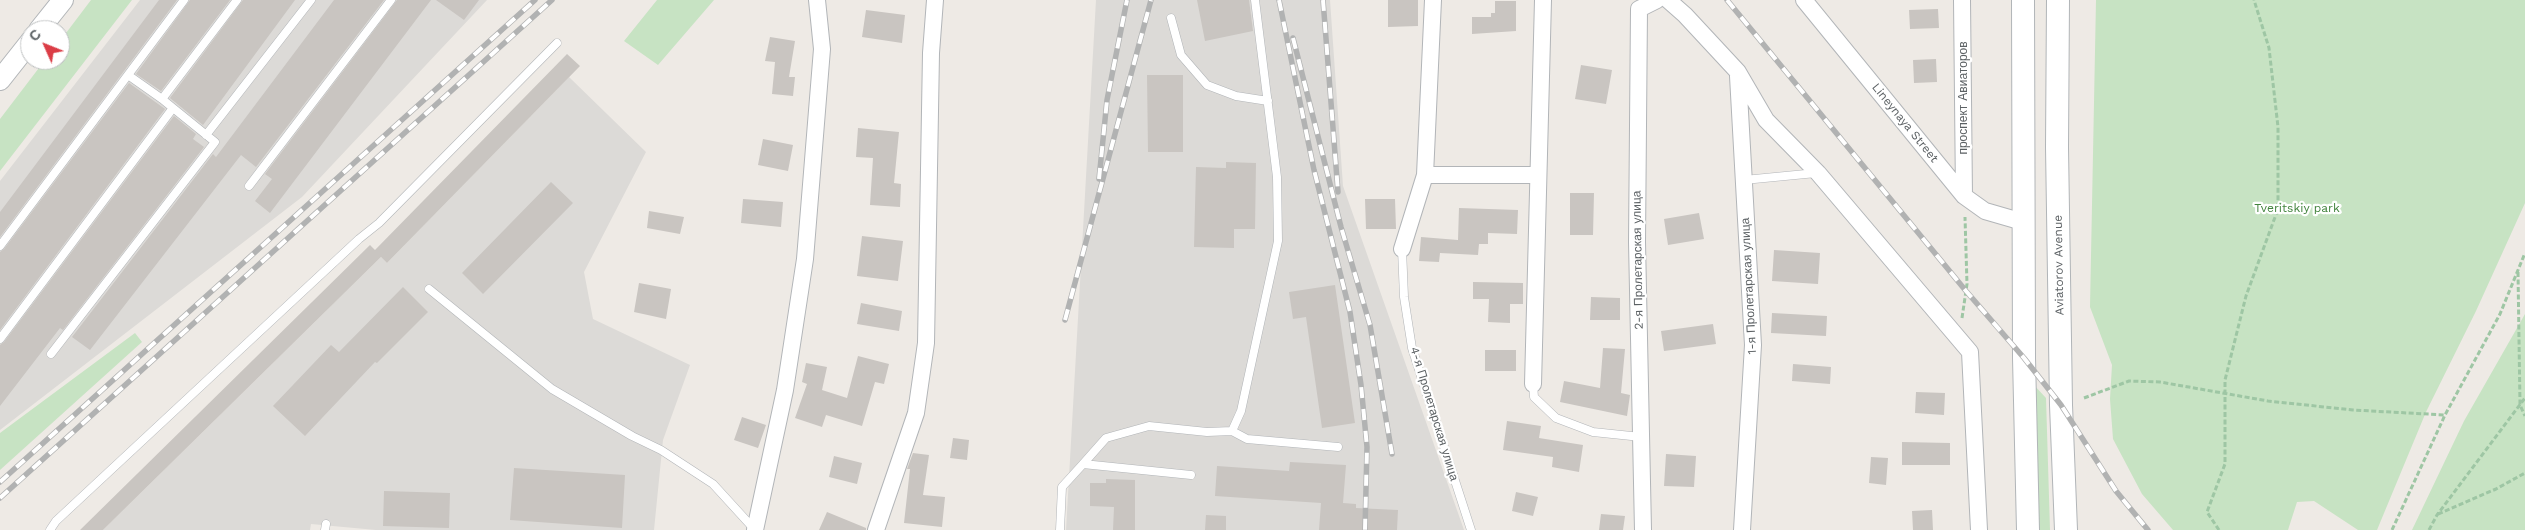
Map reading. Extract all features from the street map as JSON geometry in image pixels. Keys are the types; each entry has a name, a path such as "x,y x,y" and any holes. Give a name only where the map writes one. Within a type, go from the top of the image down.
{"main road":[{"path":"2023,0 2023,222 2028,530"},
{"name":"Aviatorov Avenue","path":"2058,0 2057,147 2061,406 2066,530"}],"street":[{"path":"47,20 63,0"},
{"path":"755,530 785,390 805,259 822,49 817,0"},
{"path":"876,530 916,413 926,343 931,53 935,0"},
{"name":"4-я Пролетарская улица","path":"1402,249 1425,175 1433,0"},
{"path":"1533,384 1543,0"},
{"name":"2-я Пролетарская улица","path":"1643,530 1637,242 1639,9 1657,0"},
{"path":"1668,0 1685,14 1738,72 1766,120 1818,173 1970,352 1979,530"},
{"name":"Lineynaya Street","path":"1804,0 1964,196 1985,211 2023,222"},
{"name":"проспект Авиаторов","path":"1962,0 1964,196"},
{"path":"0,80 20,55"},
{"name":"1-я Пролетарская улица","path":"1738,72 1753,345 1742,530"},
{"path":"1425,175 1537,175"}],"lane":[{"path":"0,246 184,0"},
{"path":"162,99 237,0"},
{"path":"206,135 311,0"},
{"path":"249,186 391,0"},
{"path":"1232,431 1240,411 1278,241 1277,177 1255,0"},
{"path":"1171,18 1181,55 1207,85 1236,96 1268,101"},
{"path":"50,530 56,521 379,222 558,43"},
{"path":"51,354 215,142 162,99 128,75"},
{"path":"0,339 173,108"},
{"path":"1744,180 1818,173"},
{"name":"4-я Пролетарская улица","path":"1402,249 1404,297 1412,348 1471,530"},
{"path":"428,289 552,389 632,436 661,450 713,484 755,530"},
{"path":"1533,384 1534,397 1556,418 1593,432 1642,437"},
{"path":"1060,530 1062,487 1106,438 1149,426 1207,432 1232,431 1247,439 1338,447"},
{"path":"1083,464 1191,475"}],"path":[{"path":"2219,530 2207,512 2225,464 2225,380 2246,296 2278,209 2278,127 2269,48 2254,0"},
{"path":"1959,338 1966,284 1964,196"},
{"path":"2392,530 2445,415 2500,314 2525,253"},
{"path":"2518,270 2520,405 2525,416"},
{"path":"2084,398 2129,381 2160,382 2225,394 2353,410 2445,415"},
{"path":"2429,530 2437,515 2525,398"},
{"path":"2437,515 2496,489 2525,473"}],"shaded area":[{"path":"140,0 487,0 302,197 0,430 0,181"},
{"path":"1096,0 1330,0 1343,186 1464,530 1066,530"},
{"path":"569,77 646,152 584,272 593,319 690,365 663,440 654,530 376,530 311,524 310,530 103,530 381,257 387,263"}],"green space":[{"path":"91,0 132,0 0,171 0,119 37,70 70,70 70,28"},
{"path":"657,0 714,0 658,65 624,41"},
{"name":"Tveritskiy park","path":"2096,0 2525,0 2525,203 2476,311 2426,412 2377,530 2358,530 2314,501 2297,502 2288,530 2173,530 2142,494 2113,439 2110,399 2112,365 2090,307"},
{"path":"2525,314 2525,530 2412,530 2464,421"},
{"path":"135,333 142,342 0,470 0,433"},
{"path":"2033,384 2046,398 2050,530 2039,530"}],"building":[{"path":"159,0 177,0 0,237 0,212"},
{"path":"190,0 230,0 161,91 136,74"},
{"path":"243,0 295,0 203,125 170,98"},
{"path":"334,0 384,0 256,167 241,155 90,350 72,337 213,154 216,157"},
{"path":"397,0 431,0 270,213 255,201 272,179 265,174"},
{"path":"436,0 479,0 464,20"},
{"path":"1197,0 1249,0 1253,31 1205,41"},
{"path":"1388,0 1418,0 1418,26 1388,27"},
{"path":"1495,1 1516,1 1516,31 1472,34 1472,17 1491,17 1491,13 1495,13"},
{"path":"1938,9 1939,28 1910,29 1909,10"},
{"path":"866,10 905,15 902,43 862,37"},
{"path":"770,37 795,41 789,77 795,77 793,96 772,94 775,62 765,61"},
{"path":"567,54 580,66 387,263 381,257 103,530 80,530 370,245 375,250"},
{"path":"1936,59 1937,82 1914,83 1913,60"},
{"path":"1581,65 1612,70 1606,104 1575,99"},
{"path":"1147,75 1183,75 1183,152 1148,152"},
{"path":"129,83 165,109 0,330 0,252"},
{"path":"174,116 196,134 193,139 204,147 63,330 60,328 0,406 0,345"},
{"path":"858,128 899,132 894,183 901,184 900,207 870,205 873,158 856,157"},
{"path":"763,139 793,145 788,171 758,165"},
{"path":"1226,162 1256,163 1255,229 1234,229 1234,248 1194,247 1196,167 1226,168"},
{"path":"551,182 573,203 483,294 462,273"},
{"path":"1570,193 1594,193 1593,235 1570,235"},
{"path":"743,199 783,202 781,227 741,223"},
{"path":"1365,199 1395,199 1396,229 1366,229"},
{"path":"1459,208 1518,210 1517,234 1488,233 1488,244 1479,244 1478,255 1440,253 1439,262 1419,261 1421,237 1458,240"},
{"path":"649,211 684,217 680,234 647,228"},
{"path":"1699,213 1704,239 1668,245 1664,219"},
{"path":"862,236 903,241 898,281 857,276"},
{"path":"1774,250 1820,253 1818,284 1772,281"},
{"path":"1473,282 1523,283 1523,304 1510,304 1510,323 1488,322 1489,299 1473,299"},
{"path":"639,283 671,289 666,319 634,312"},
{"path":"1335,285 1355,423 1322,428 1306,317 1293,319 1289,292"},
{"path":"403,287 428,312 377,363 375,362 305,436 273,406 331,345 339,352"},
{"path":"1591,297 1620,298 1620,320 1590,320"},
{"path":"861,303 902,311 899,331 857,324"},
{"path":"1772,313 1827,316 1826,336 1771,333"},
{"path":"1713,324 1716,344 1664,351 1661,331"},
{"path":"1603,348 1625,349 1621,393 1630,395 1627,416 1560,402 1564,381 1600,388"},
{"path":"1485,350 1516,350 1516,371 1485,371"},
{"path":"858,356 889,364 884,384 875,382 862,426 826,415 822,427 795,418 807,384 802,382 806,363 827,367 822,390 847,398"},
{"path":"1793,364 1831,367 1830,384 1792,381"},
{"path":"1916,392 1945,393 1944,415 1915,413"},
{"path":"742,417 766,425 758,448 734,440"},
{"path":"1507,421 1541,426 1539,438 1583,445 1579,472 1552,467 1553,457 1503,450"},
{"path":"953,438 969,440 967,460 950,458"},
{"path":"1902,442 1950,443 1950,465 1902,465"},
{"path":"913,453 929,455 923,495 945,497 942,527 904,523 910,469 907,469"},
{"path":"1666,454 1696,456 1694,487 1664,486"},
{"path":"834,456 862,463 857,484 829,477"},
{"path":"1871,457 1888,458 1886,485 1869,483"},
{"path":"1290,462 1346,465 1343,503 1356,504 1356,508 1398,510 1397,530 1319,530 1321,503 1215,496 1217,466 1289,471"},
{"path":"514,468 625,475 622,528 510,520"},
{"path":"1106,479 1135,480 1135,530 1113,530 1114,507 1090,506 1090,483 1106,483"},
{"path":"384,491 450,493 449,528 383,526"},
{"path":"1516,492 1538,497 1533,516 1512,511"},
{"path":"1932,510 1933,530 1913,530 1912,511"},
{"path":"827,512 866,528 866,530 819,530"},
{"path":"1601,514 1625,516 1623,530 1599,530"},
{"path":"1206,515 1226,516 1226,530 1205,530"}],"railway":[{"path":"0,482 535,0"},
{"path":"0,498 552,0"},
{"path":"1099,179 1107,100 1127,0"},
{"path":"1065,320 1151,0"},
{"path":"1279,0 1314,170 1350,312 1361,385 1367,447 1365,530"},
{"path":"1323,0 1338,192"},
{"path":"1727,0 1966,291 2024,358 2061,405 2116,491 2148,530"},
{"path":"1293,38 1341,227 1370,325 1392,454"}]}
